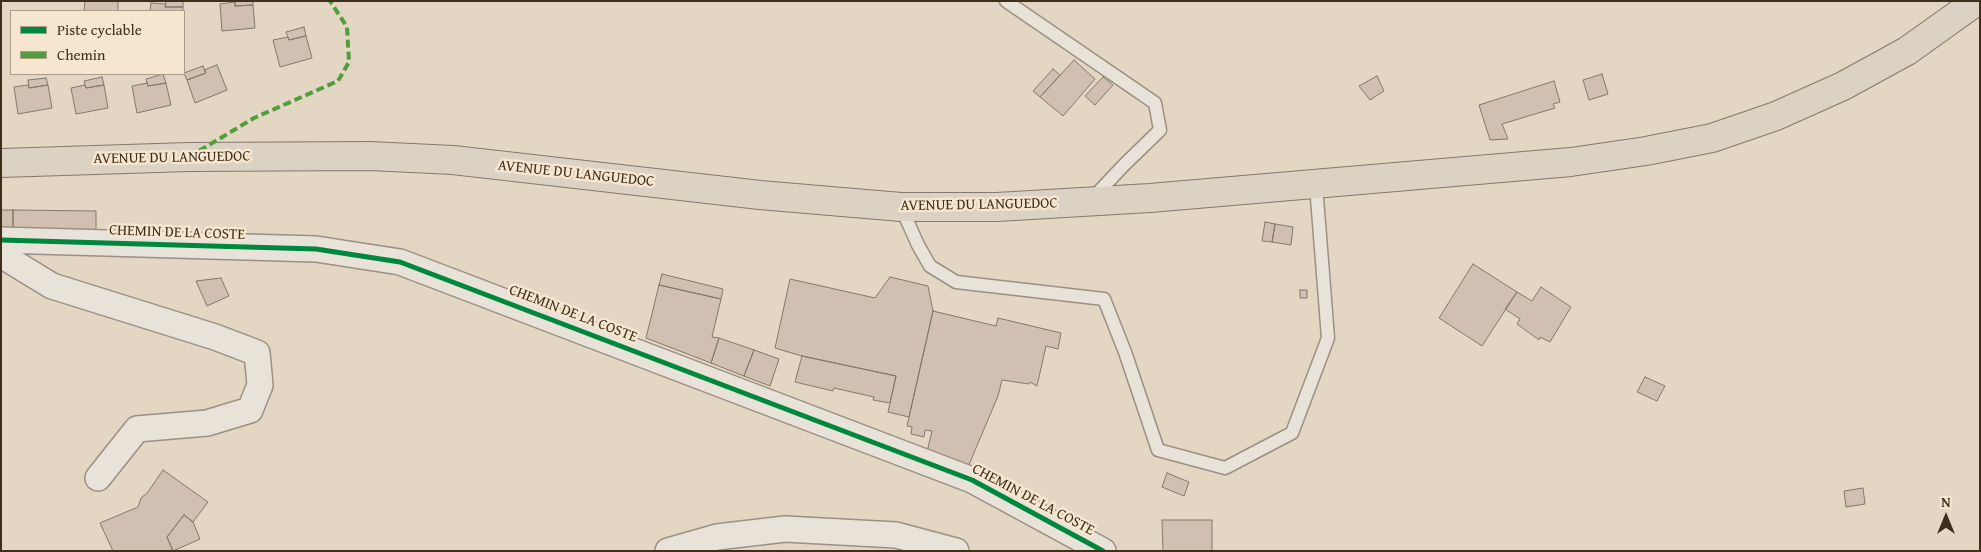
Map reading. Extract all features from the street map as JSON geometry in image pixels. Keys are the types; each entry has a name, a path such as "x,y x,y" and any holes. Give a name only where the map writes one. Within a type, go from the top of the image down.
{"main road":[{"name":"AVENUE DU LANGUEDOC","path":"1,163 189,156 388,156 453,160 760,195 901,207 998,207 1089,203 1316,185 1571,162 1646,151 1712,138 1776,116 1843,86 1907,51 1977,1"}],"street":[{"name":"CHEMIN DE LA COSTE","path":"1,240 316,249 400,262 972,480 1103,551"},
{"path":"1,255 52,286 215,336 257,353 260,385 250,410 208,423 137,429 98,478"},
{"path":"668,551 716,537 785,529 896,535 956,551"}],"lane":[{"path":"1006,1 1155,103 1160,130 1089,203"},
{"path":"901,207 918,246 930,266 956,282 1104,299 1125,352 1158,450 1225,468 1292,433 1328,338 1316,185"}],"building":[{"path":"85,1 118,1 118,10 84,10"},
{"path":"166,1 183,1 183,7 165,7"},
{"path":"235,1 253,1 253,5 235,6"},
{"path":"235,2 235,6 253,5 255,28 222,31 220,4"},
{"path":"151,3 166,4 165,7 183,7 183,10 150,10"},
{"path":"304,27 306,36 289,40 286,32"},
{"path":"306,36 312,58 280,67 273,40 288,37 289,40"},
{"path":"1074,60 1095,79 1063,116 1040,97"},
{"path":"217,65 227,90 195,103 187,80 206,73 204,70"},
{"path":"203,66 206,73 187,80 185,73"},
{"path":"1053,69 1060,75 1040,97 1033,91"},
{"path":"1602,74 1608,94 1589,100 1583,80"},
{"path":"163,75 166,83 148,86 146,79"},
{"path":"1377,76 1384,91 1370,100 1359,86"},
{"path":"102,77 104,85 86,88 84,81"},
{"path":"1103,77 1113,85 1095,105 1085,96"},
{"path":"46,78 48,85 29,88 28,80"},
{"path":"1554,81 1560,102 1553,104 1555,108 1502,124 1508,139 1490,140 1479,105"},
{"path":"147,83 148,86 166,83 171,105 137,113 132,86"},
{"path":"28,85 29,88 48,85 52,108 18,114 14,87"},
{"path":"85,85 86,88 104,85 108,108 76,114 71,88"},
{"path":"1,210 13,210 13,235 1,235"},
{"path":"13,210 96,211 96,236 13,235"},
{"path":"1265,222 1275,224 1272,242 1262,241"},
{"path":"1275,224 1293,227 1291,245 1272,242"},
{"path":"1473,264 1517,292 1482,346 1439,318"},
{"path":"662,274 723,289 721,299 659,285"},
{"path":"890,277 928,286 933,311 909,417 888,412 896,376 802,356 775,348 790,279 875,298"},
{"path":"221,278 229,296 207,306 196,281"},
{"path":"659,285 721,299 712,337 719,338 711,363 646,338"},
{"path":"1541,287 1571,307 1550,342 1540,337 1539,340 1517,324 1520,319 1505,309 1517,292 1532,301"},
{"path":"1300,290 1307,290 1307,298 1300,298"},
{"path":"933,311 996,326 998,318 1061,333 1058,349 1046,346 1037,386 1030,382 1029,384 1002,380 998,396 968,467 927,452 932,431 925,430 924,437 911,434 912,427 907,426"},
{"path":"719,338 754,350 744,376 711,363"},
{"path":"754,350 779,359 770,386 744,376"},
{"path":"802,356 896,376 890,403 873,400 874,397 834,388 833,391 795,382"},
{"path":"1645,377 1665,386 1657,401 1637,392"},
{"path":"163,470 208,502 193,522 184,515 167,537 173,551 113,551 100,523 138,507 141,498 148,492"},
{"path":"1167,473 1189,482 1184,496 1162,487"},
{"path":"1863,488 1865,504 1846,507 1844,491"},
{"path":"184,515 193,522 200,539 173,551 167,537"},
{"path":"1162,520 1212,520 1212,551 1163,551"}],"marked path":[{"path":"189,157 254,118 338,81 349,62 347,27 330,1"}],"cycle path":[{"path":"1,240 316,249 400,262 972,480 1103,551"}]}
